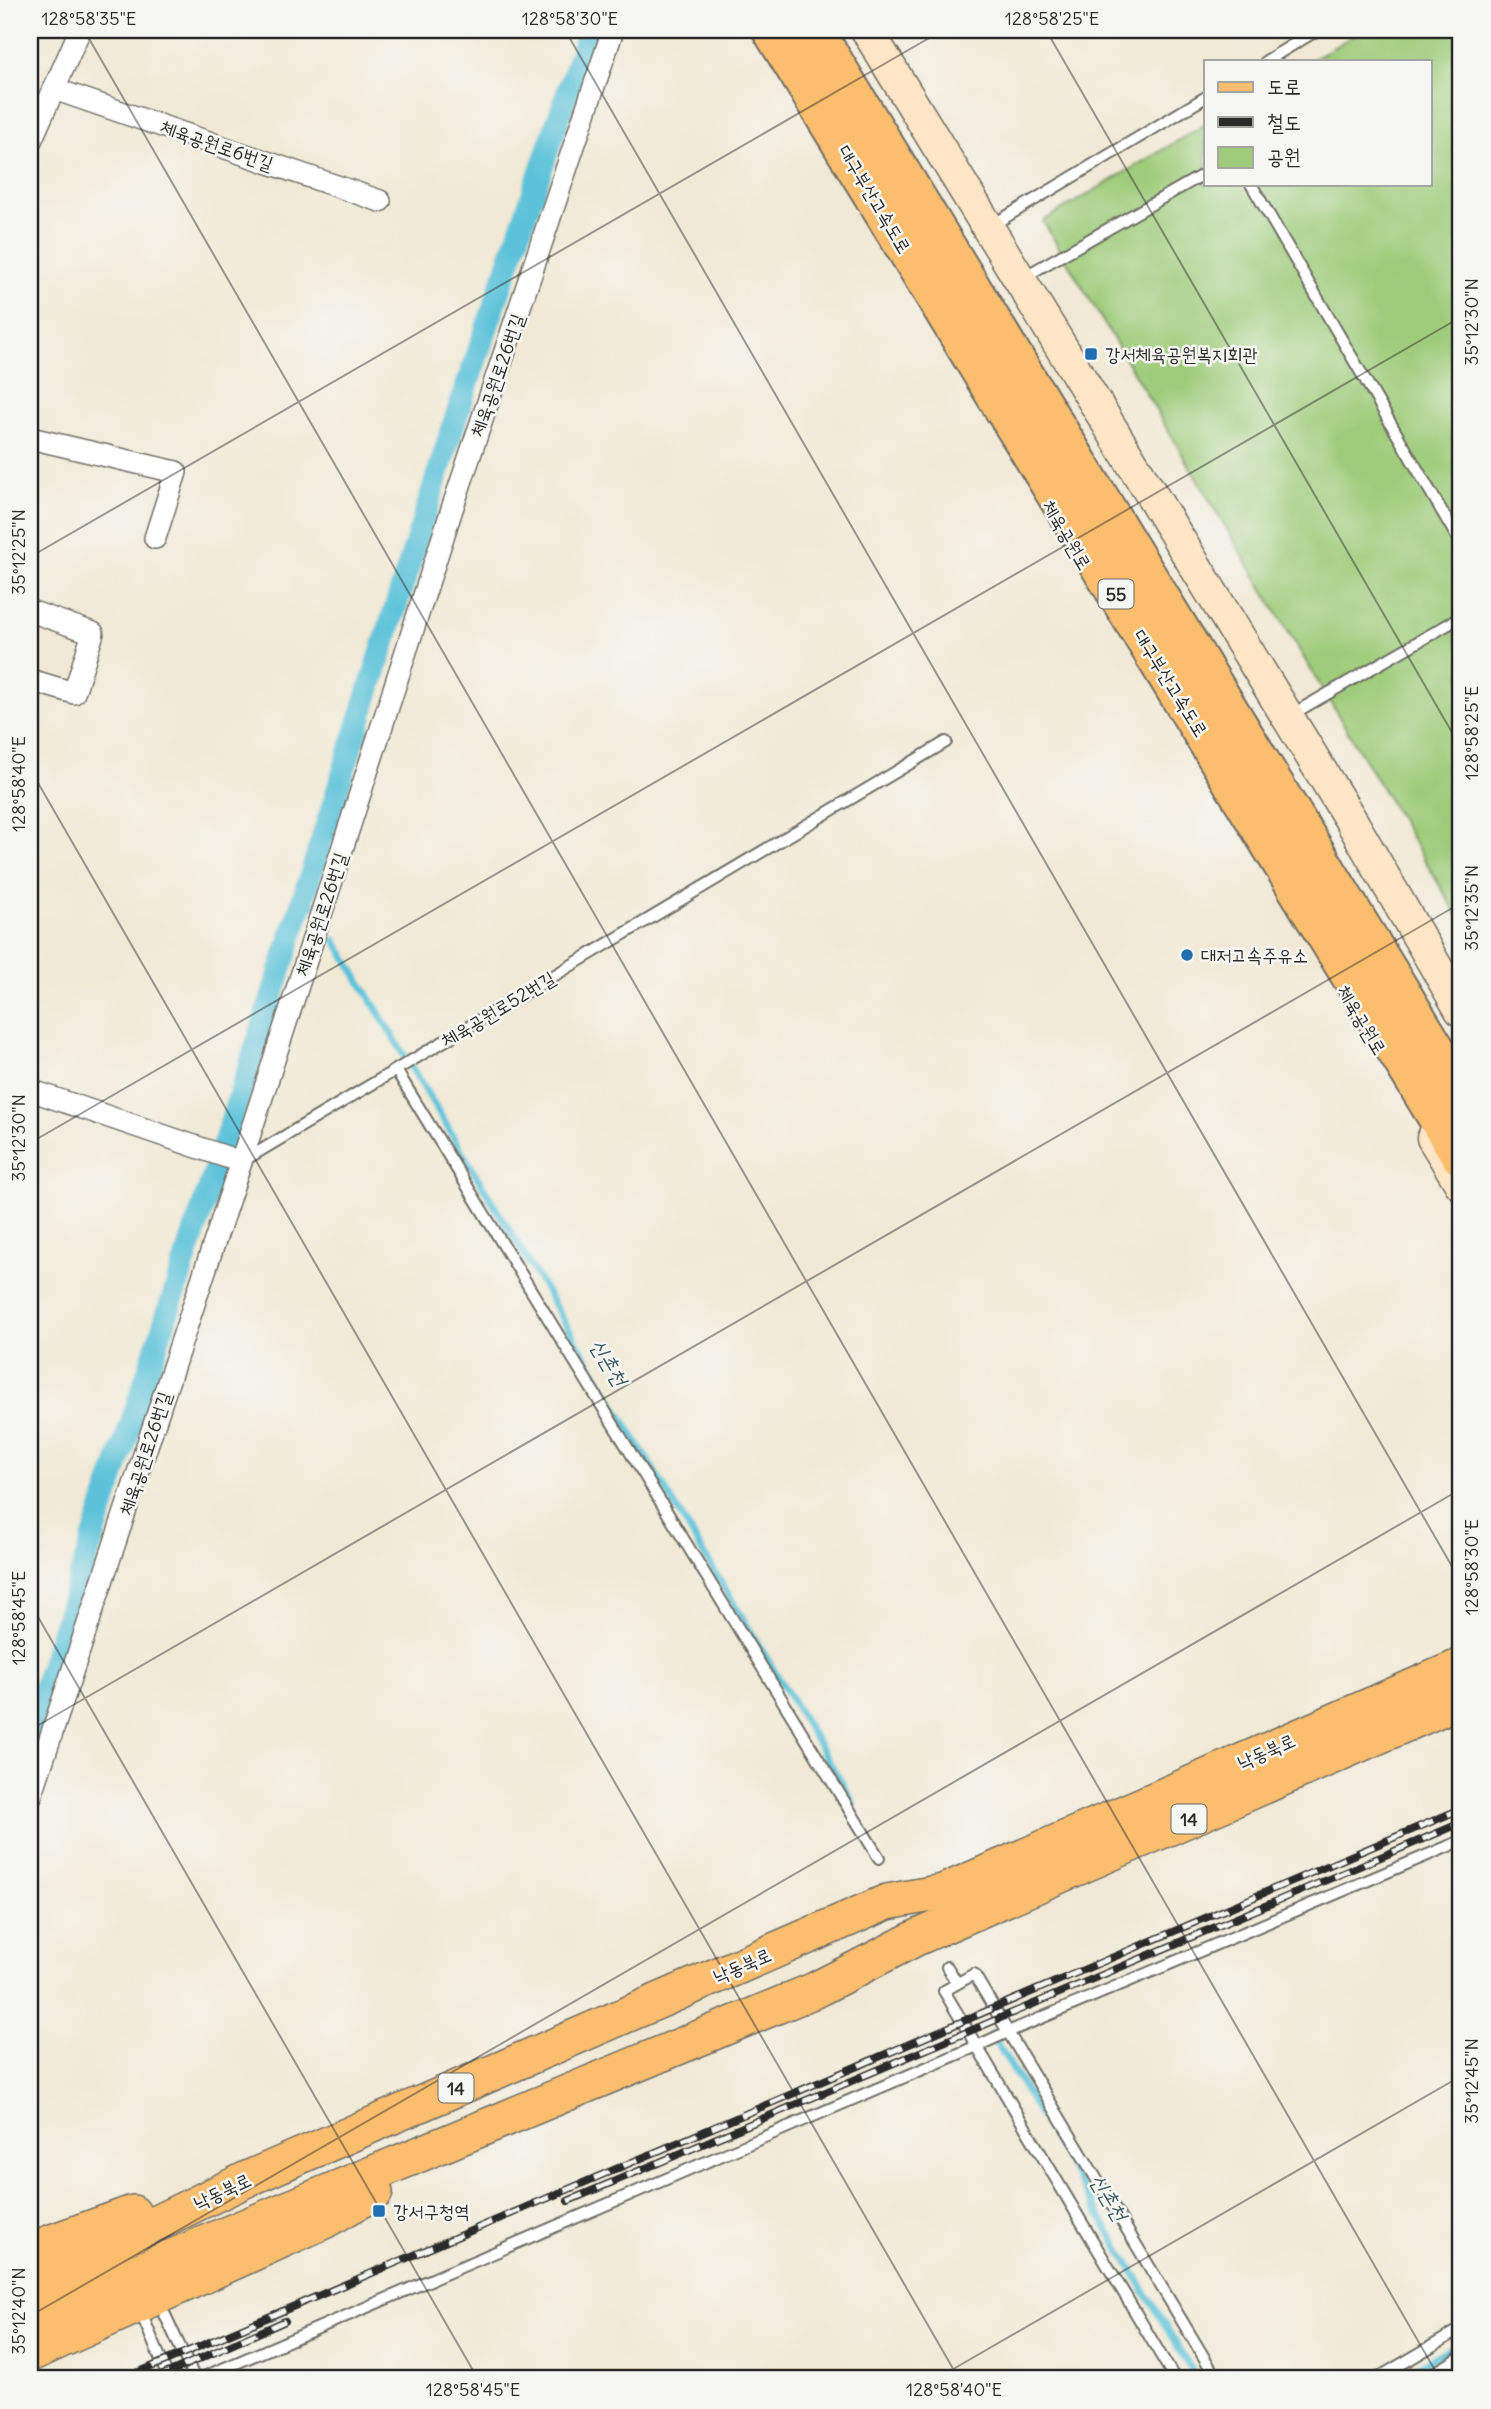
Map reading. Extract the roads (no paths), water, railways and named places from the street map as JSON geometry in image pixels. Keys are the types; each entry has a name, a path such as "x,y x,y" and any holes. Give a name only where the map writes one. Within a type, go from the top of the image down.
{"highway":[{"name":"대구부산고속도로","path":"772,30 1461,1156"},
{"name":"대구부산고속도로","path":"814,30 1461,1091"}],"main road":[{"name":"체육공원로","path":"761,30 1461,1184"},
{"path":"867,30 1287,717 1461,1010"},
{"path":"887,1902 999,1844 1461,1639"},
{"name":"낙동북로","path":"30,2284 247,2179 887,1902 943,1892 1461,1665"},
{"name":"낙동북로","path":"30,2316 815,1990 916,1938 1461,1700"},
{"path":"815,1990 941,1947 1461,1723"},
{"path":"30,2354 324,2221 507,2118"},
{"path":"30,2250 122,2216 247,2179"}],"street":[{"path":"30,143 80,30"},
{"name":"체육공원로26번길","path":"30,1799 37,1753 241,1162 444,535 613,30"},
{"name":"체육공원로6번길","path":"54,89 380,201"},
{"path":"30,438 176,472 155,538"},
{"path":"30,611 93,634 74,692 30,680"},
{"path":"30,1090 241,1162"}],"lane":[{"path":"1293,30 1299,41"},
{"path":"1268,60 1318,30"},
{"path":"988,227 1204,98"},
{"path":"1019,279 1204,174"},
{"path":"1252,186 1461,544"},
{"path":"1287,717 1461,617"},
{"name":"체육공원로52번길","path":"241,1162 946,742"},
{"path":"396,1070 880,1858"},
{"path":"148,2301 197,2379 1461,1841"},
{"path":"947,1967 957,1983"},
{"path":"1175,2379 944,1991 974,1974 1217,2379"},
{"path":"148,2301 169,2379"},
{"path":"1376,2379 1461,2329"},
{"path":"1424,2379 1461,2357"}],"waterway":[{"path":"30,1729 265,1019 454,423 589,30"},
{"name":"신촌천","path":"305,891 313,905"},
{"name":"신촌천","path":"335,940 853,1802"},
{"name":"신촌천","path":"991,2033 1197,2379"},
{"path":"1397,2379 1461,2342"}],"railway":[{"path":"123,2379 1461,1809"},
{"path":"568,2201 1461,1823"},
{"path":"154,2379 285,2321"}],"place":[{"name":"강서체육공원복지회관","path":"1091,354"},
{"name":"대저고속주유소","path":"1187,955"},
{"name":"강서구청역","path":"379,2211"}]}
